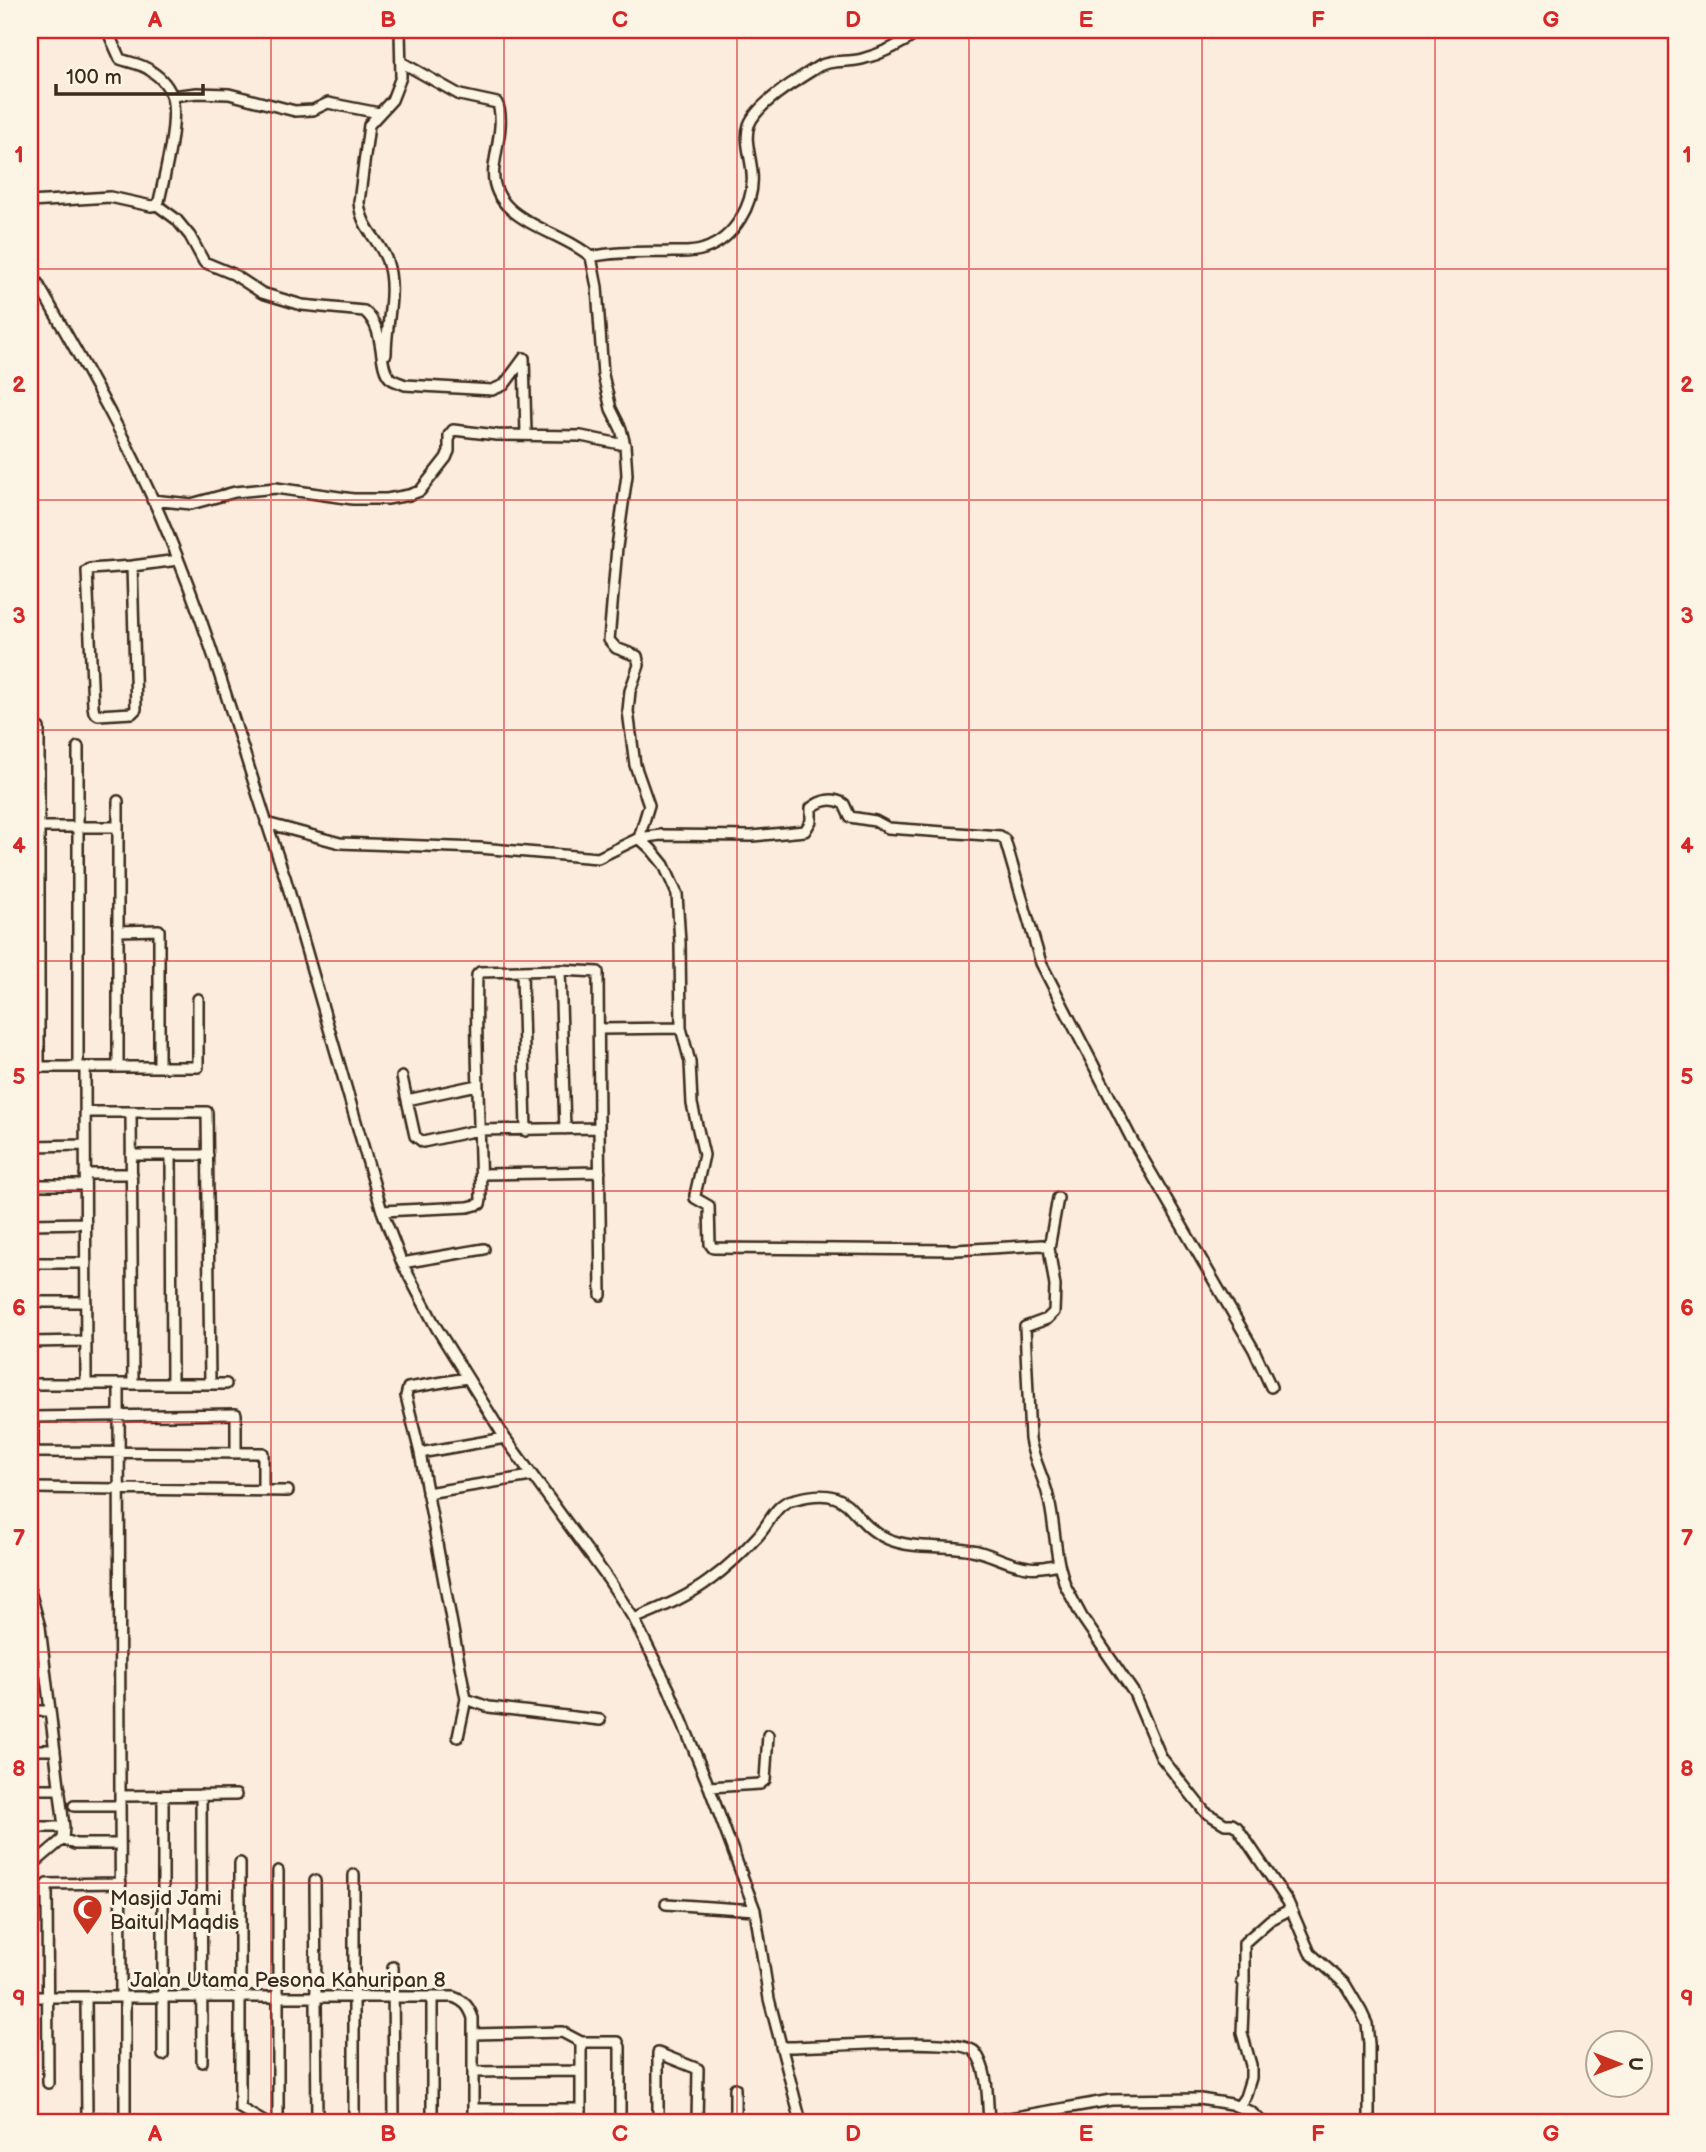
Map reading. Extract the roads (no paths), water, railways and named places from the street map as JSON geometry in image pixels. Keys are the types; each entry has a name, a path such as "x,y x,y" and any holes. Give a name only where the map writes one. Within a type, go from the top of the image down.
{"street":[{"path":"107,30 121,59 151,71 163,82 172,96 173,115 166,170 157,205"},
{"path":"387,373 387,327 392,296 388,264 369,233 359,202 369,125 392,100 401,77 400,30"},
{"path":"591,257 627,253 693,252 715,243 735,226 751,196 752,172 748,132 754,116 768,102 819,66 827,62 867,58 922,30"},
{"path":"401,62 460,95 498,103 500,117 493,172 498,196 532,225 576,246 591,257 597,287 605,390 625,445 627,475 609,639 616,648 637,656 639,661 629,691 628,711 635,765 649,805 639,838"},
{"path":"172,96 197,93 229,94 295,111 313,110 328,103 379,113"},
{"path":"30,202 110,197 157,205 176,219 190,236 204,262 233,274 261,293 302,305 364,311 371,316 378,331 387,373 389,377 405,385 492,390 504,385 524,358 526,434"},
{"path":"30,270 93,380 152,500 178,560 225,690 285,877 382,1211 402,1263 436,1327 505,1438 634,1619 669,1689 755,1910 769,1999 801,2122"},
{"path":"152,500 191,504 235,492 276,488 353,499 400,498 420,491 430,480 446,458 449,435 453,430 498,435 581,436 625,445"},
{"path":"132,566 136,709 132,713 98,715 93,706 87,571 178,560"},
{"path":"39,728 34,827 35,1067 198,1068 198,999"},
{"path":"78,747 82,1067 85,1112 86,1384"},
{"path":"266,823 340,843 480,848 598,858 639,838 661,835 752,835 805,831 811,821 811,808 819,802 834,800 844,804 850,817 875,821 888,828 1000,836 1005,840 1041,963 1131,1138 1254,1350 1271,1387"},
{"path":"118,801 118,1067"},
{"path":"34,827 118,827"},
{"path":"639,838 664,865 677,894 681,1028 690,1062 692,1104 704,1155 695,1198 709,1206 710,1244 713,1248 956,1250 1041,1245 1049,1248"},
{"path":"118,931 159,930 159,1067"},
{"path":"560,970 565,1129"},
{"path":"522,971 526,1131"},
{"path":"382,1211 476,1205 481,1200 477,975 480,972 597,972 600,1029 601,1295"},
{"path":"600,1029 681,1028"},
{"path":"402,1077 419,1140 423,1142 478,1130 599,1128"},
{"path":"407,1100 477,1085"},
{"path":"85,1112 207,1112 210,1384"},
{"path":"131,1112 133,1384"},
{"path":"30,1146 85,1146"},
{"path":"131,1155 208,1155"},
{"path":"170,1155 172,1384"},
{"path":"481,1174 600,1172"},
{"path":"30,1185 132,1174"},
{"path":"1058,1198 1049,1248 1055,1286 1054,1312 1047,1319 1025,1327 1032,1453 1046,1490 1065,1585 1082,1617 1135,1693 1161,1757 1205,1812 1225,1824 1237,1827 1291,1909 1310,1953 1345,1984 1367,2024 1370,2122"},
{"path":"30,1224 86,1223"},
{"path":"402,1263 484,1250"},
{"path":"30,1263 86,1263"},
{"path":"30,1302 86,1302"},
{"path":"30,1342 86,1342"},
{"path":"458,1737 466,1699 420,1453 406,1396 408,1388 467,1378"},
{"path":"30,1384 226,1384"},
{"path":"86,1997 88,2118 125,2119 120,1801 119,1384"},
{"path":"236,1453 236,1414 33,1416 33,1452 119,1452 236,1453 263,1453 263,1490"},
{"path":"420,1453 505,1438"},
{"path":"427,1493 531,1476"},
{"path":"33,1488 288,1490"},
{"path":"634,1619 674,1602 712,1579 757,1538 780,1506 794,1499 823,1494 840,1498 855,1510 873,1531 891,1540 927,1547 970,1549 1026,1567 1059,1564"},
{"path":"30,1591 35,1627 46,1671 64,1839"},
{"path":"30,1671 46,1671"},
{"path":"466,1699 488,1707 600,1720"},
{"path":"30,1711 50,1711"},
{"path":"709,1787 760,1784 765,1780 768,1735"},
{"path":"30,1750 55,1750"},
{"path":"30,1789 60,1789"},
{"path":"74,1806 163,1796 236,1795"},
{"path":"163,1796 163,2055"},
{"path":"201,1796 202,2062"},
{"path":"30,1827 64,1827"},
{"path":"64,1839 75,1844 121,1844"},
{"path":"30,1867 64,1839"},
{"path":"240,1863 240,2108 264,2122"},
{"path":"278,1871 278,2122"},
{"path":"354,1875 355,2122"},
{"path":"316,1881 317,2122"},
{"path":"48,2084 47,1884 121,1883"},
{"path":"666,1905 755,1910"},
{"path":"1238,2106 1245,2096 1251,2078 1251,2065 1242,2033 1244,1942 1270,1920 1291,1909"},
{"path":"393,1967 394,2122"},
{"name":"Jalan Utama Pesona Kahuripan 8","path":"30,1997 453,1997 463,2000 474,2018 473,2122"},
{"path":"432,1997 432,2122"},
{"path":"473,2034 562,2032 581,2042 615,2041 620,2047 620,2122"},
{"path":"581,2042 581,2122"},
{"path":"780,2047 897,2044 969,2047 985,2073 988,2122 1111,2100 1199,2099 1238,2106 1251,2112 1262,2122"},
{"path":"658,2122 658,2053 698,2069 697,2122"},
{"path":"473,2071 581,2071"},
{"path":"735,2088 735,2122"},
{"path":"473,2109 581,2109"}],"place":[{"name":"Masjid Jami Baitul Maqdis","path":"87,1937"}]}
